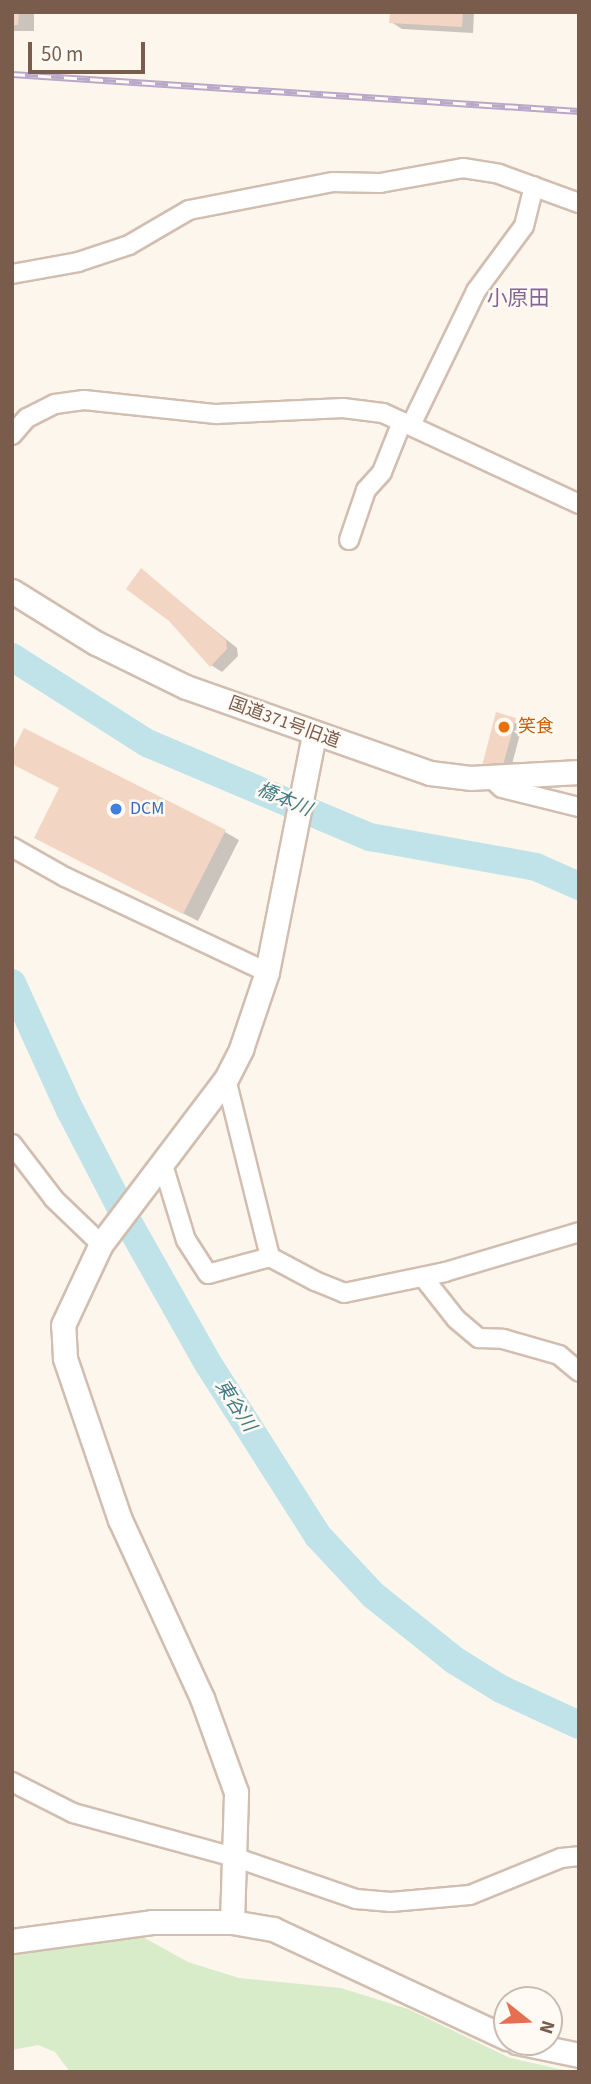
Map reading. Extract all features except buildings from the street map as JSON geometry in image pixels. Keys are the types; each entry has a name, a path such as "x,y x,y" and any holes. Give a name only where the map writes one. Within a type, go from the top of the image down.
{"street":[{"path":"12,274 78,262 129,244 189,210 333,182 380,183 463,168 534,186 579,203"},
{"path":"349,540 366,490 382,472 477,291 524,226 534,186"},
{"path":"12,435 27,418 55,404 84,400 216,414 343,408 383,414 579,504"},
{"name":"国道371号旧道","path":"12,591 96,643 186,687 314,735 430,773 490,777 579,772"},
{"path":"232,1922 236,1792 202,1698 120,1520 65,1358 63,1325 70,1302 106,1237 160,1170 226,1079 267,972 314,735"},
{"path":"490,777 502,788 579,807"},
{"path":"12,847 65,877 267,972"},
{"path":"226,1079 270,1257"},
{"path":"12,1144 54,1199 106,1237"},
{"path":"160,1170 186,1240 208,1274 270,1257 344,1293 423,1277 579,1232"},
{"path":"423,1277 456,1319 479,1338 503,1339 559,1355 579,1372"},
{"path":"12,1782 72,1813 234,1857 356,1899 391,1902 470,1895 561,1858 579,1856"},
{"path":"12,1941 152,1922 232,1922 273,1928 493,2031"}],"green space":[{"path":"141,1936 188,1962 239,1978 341,1988 408,2009 493,2050 493,2056 506,2056 573,2072 70,2072 55,2052 38,2045 12,2050 12,1955"}],"waterway":[{"name":"橋本川","path":"12,657 147,743 370,837 536,867 579,886"},
{"name":"東谷川","path":"12,983 70,1110 128,1222 209,1365 318,1536 373,1595 454,1660 501,1689 579,1725"}],"railway":[{"path":"12,74 579,111"}],"place":[{"name":"笑食","path":"504,727"},
{"name":"DCM","path":"116,809"}],"district":[{"name":"小原田","path":"518,298"}]}
